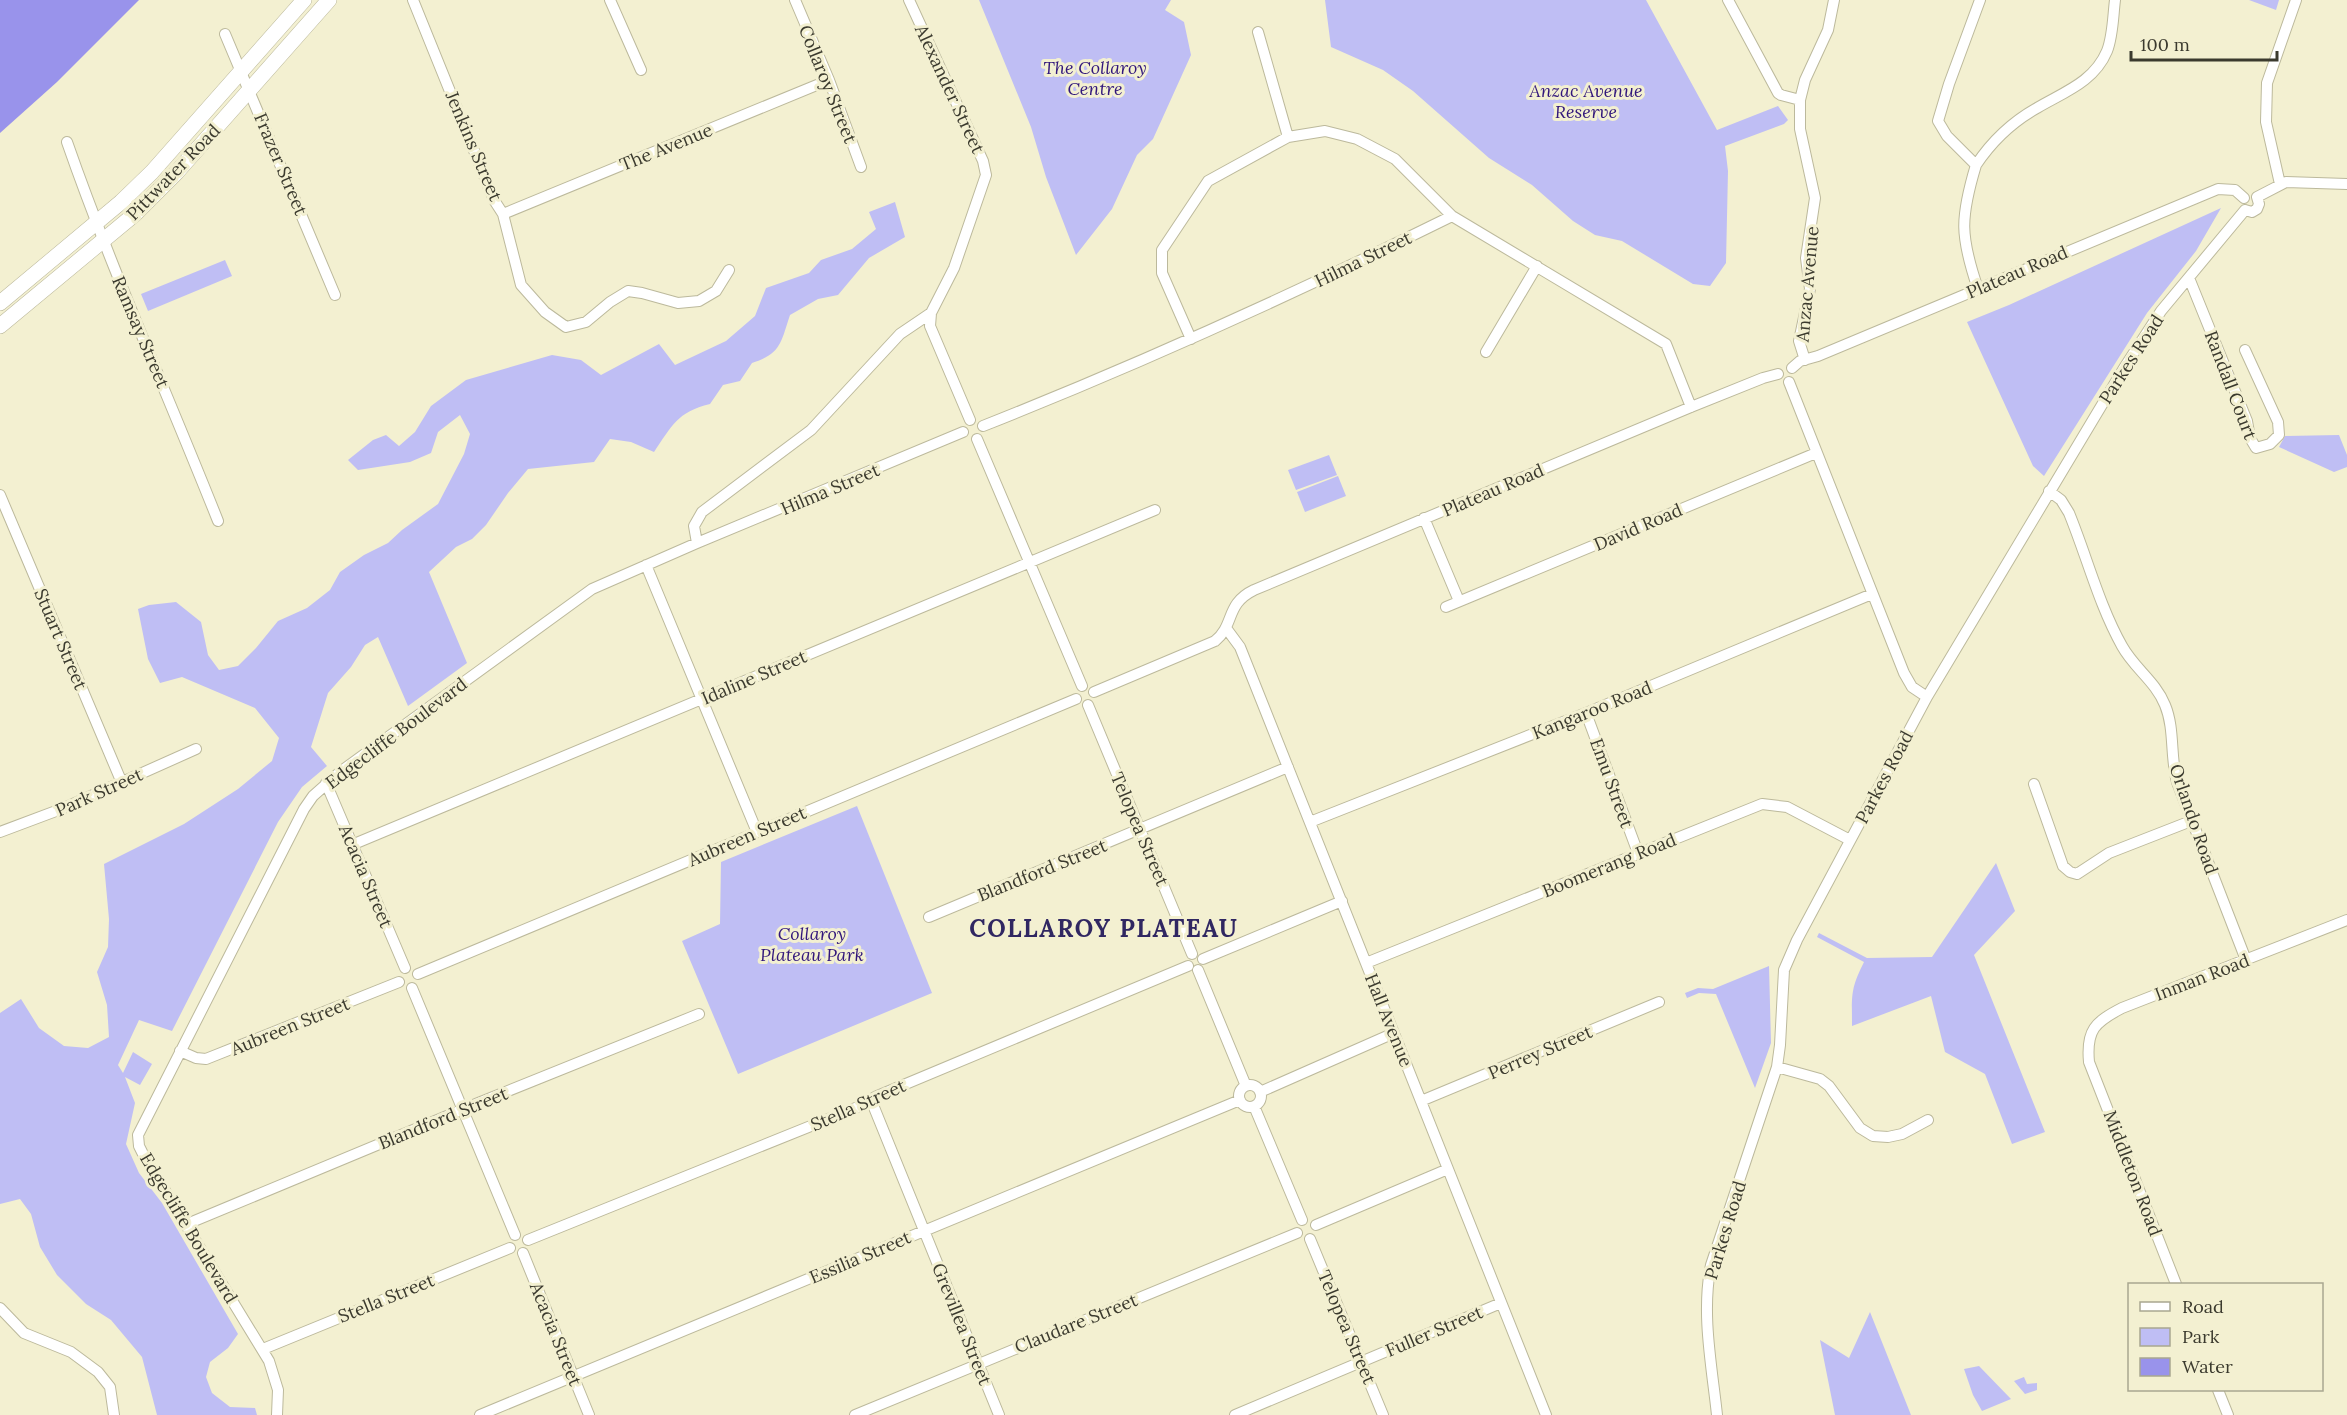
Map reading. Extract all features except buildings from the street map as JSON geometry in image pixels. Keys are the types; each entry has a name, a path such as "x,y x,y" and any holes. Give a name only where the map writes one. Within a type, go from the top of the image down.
{"highway":[{"name":"Pittwater Road","path":"0,303 96,224 152,172 304,0"},
{"name":"Pittwater Road","path":"0,326 135,214 168,181 329,0"}],"street":[{"name":"Jenkins Street","path":"413,0 494,200 503,214 521,285 545,312 566,327 586,322 610,302 628,291 678,303 699,301 716,291 729,270"},
{"path":"610,0 641,70"},
{"name":"Collaroy Street","path":"795,0 829,80 861,167"},
{"name":"Alexander Street","path":"909,0 983,161 986,175 954,268 931,313"},
{"path":"1728,0 1778,93 1800,100"},
{"name":"Anzac Avenue","path":"1805,360 1799,341 1810,288 1806,258 1815,198 1800,129 1800,100 1805,80 1828,30 1833,0"},
{"path":"1976,165 1947,136 1938,121 1980,0"},
{"path":"1978,289 1968,261 1963,232 1966,200 1976,165 1989,146 2008,128 2036,108 2069,92 2092,75 2108,50 2115,0"},
{"path":"2280,184 2266,122 2267,83 2296,0"},
{"path":"1258,32 1288,137"},
{"name":"Frazer Street","path":"225,34 335,295"},
{"name":"The Avenue","path":"503,214 829,80"},
{"path":"1191,339 1162,273 1162,250 1208,181 1288,137 1325,131 1357,139 1395,159 1452,216 1666,344 1691,407"},
{"name":"Ramsay Street","path":"67,142 102,242 175,412 218,521"},
{"path":"2257,197 2280,184 2291,182 2347,184"},
{"name":"Plateau Road","path":"1792,368 1805,360 2218,189 2235,190 2244,198"},
{"path":"2249,194 2257,197 2259,204 2257,209 2252,212 2245,210 2242,203 2244,198 2249,194"},
{"name":"Parkes Road","path":"1717,1415 1707,1281 1776,1067 1780,1045 1784,970 1797,940 1927,698 2142,338 2245,210"},
{"name":"Hilma Street","path":"983,426 1127,368 1331,276 1452,216"},
{"path":"1486,352 1537,266"},
{"name":"Randall Court","path":"2189,278 2247,421 2250,438 2256,448 2270,444 2279,435 2278,423 2245,350"},
{"path":"931,313 930,326 970,420"},
{"path":"697,543 694,525 702,512 811,430 900,334 931,313"},
{"path":"1783,367 1792,368 1794,376 1789,382 1781,381 1778,374 1783,367"},
{"name":"Plateau Road","path":"1226,628 1236,602 1248,593 1691,407 1778,374"},
{"path":"1789,382 1909,683 1927,698"},
{"path":"970,420 979,421 983,426 982,433 977,439 967,438 963,432 965,423 970,420"},
{"name":"Hilma Street","path":"697,543 963,432"},
{"path":"977,439 1082,686"},
{"name":"David Road","path":"1446,607 1816,453"},
{"name":"Orlando Road","path":"2049,491 2061,500 2069,513 2124,650 2151,682 2165,705 2172,738 2172,763 2191,820 2246,960"},
{"name":"Stuart Street","path":"0,495 122,783"},
{"name":"Idaline Street","path":"354,844 1155,510"},
{"path":"1424,518 1459,601"},
{"name":"Edgecliffe Boulevard","path":"277,1415 279,1390 263,1349 145,1158 138,1140 138,1131 294,825 313,796 326,783 586,593 697,543"},
{"path":"646,565 757,832"},
{"name":"Kangaroo Road","path":"1310,822 1586,713 1872,594"},
{"path":"1094,692 1215,641 1226,628"},
{"name":"Hall Avenue","path":"1226,628 1240,647 1546,1415"},
{"path":"1082,686 1088,686 1094,692 1094,700 1088,705 1081,705 1076,699 1076,690 1082,686"},
{"name":"Aubreen Street","path":"418,974 1076,699"},
{"name":"Telopea Street","path":"1088,705 1192,954"},
{"name":"Emu Street","path":"1586,713 1638,854"},
{"name":"Park Street","path":"0,832 31,822 196,749"},
{"name":"Blandford Street","path":"929,917 1288,767"},
{"name":"Acacia Street","path":"326,783 405,968"},
{"path":"2034,784 2063,866 2077,874 2109,853 2191,820"},
{"name":"Boomerang Road","path":"1366,963 1762,804 1786,807 1850,840"},
{"path":"1203,958 1342,901"},
{"name":"Inman Road","path":"2089,1062 2088,1046 2091,1035 2095,1025 2103,1018 2122,1008 2347,920"},
{"path":"1203,958 1197,953 1192,954 1187,961 1193,968 1246,1086"},
{"path":"1193,968 1203,967 1203,958"},
{"path":"405,968 413,969 418,974 418,983 412,988 404,988 399,982 399,974 405,968"},
{"name":"Stella Street","path":"528,1240 1193,968"},
{"name":"Aubreen Street","path":"180,1051 196,1058 206,1059 399,982"},
{"path":"412,988 515,1235"},
{"name":"Perrey Street","path":"1421,1101 1659,1002"},
{"name":"Blandford Street","path":"187,1224 699,1014"},
{"path":"1260,1092 1394,1034"},
{"name":"Middleton Road","path":"2089,1062 2176,1283"},
{"path":"1776,1067 1820,1079 1829,1086 1860,1128 1873,1136 1888,1137 1902,1134 1928,1120"},
{"path":"1246,1086 1256,1087 1260,1092 1259,1102 1254,1106 1245,1105 1240,1100 1240,1093 1246,1086"},
{"name":"Grevillea Street","path":"872,1100 999,1415"},
{"name":"Essilia Street","path":"480,1415 1240,1100"},
{"path":"1254,1106 1302,1220"},
{"path":"1316,1225 1448,1169"},
{"path":"1302,1220 1311,1220 1316,1225 1315,1235 1310,1239 1303,1239 1297,1233 1297,1224 1302,1220"},
{"name":"Claudare Street","path":"855,1415 1297,1233"},
{"path":"515,1235 524,1235 528,1240 528,1246 523,1253 514,1252 510,1248 509,1242 515,1235"},
{"name":"Telopea Street","path":"1310,1239 1383,1415"},
{"name":"Stella Street","path":"263,1349 510,1248"},
{"name":"Acacia Street","path":"523,1253 590,1415"},
{"name":"Fuller Street","path":"1235,1415 1501,1303"},
{"path":"0,1308 24,1333 71,1352 98,1372 110,1387 114,1415"},
{"path":"2219,1391 2228,1415"}],"green space":[{"name":"The Collaroy Centre","path":"979,0 1171,0 1165,10 1184,22 1191,55 1153,139 1137,155 1112,209 1076,255 1046,177 1031,127"},
{"name":"Anzac Avenue Reserve","path":"1325,0 1646,0 1717,130 1778,106 1788,120 1784,124 1725,146 1728,171 1726,263 1710,286 1693,284 1622,241 1595,235 1573,221 1532,185 1489,158 1413,91 1383,70 1331,47"},
{"path":"2249,0 2279,0 2276,10"},
{"path":"895,202 905,237 869,258 838,295 818,299 790,315 782,340 774,351 769,356 752,363 740,381 723,385 710,404 690,411 676,421 654,452 631,442 610,439 594,462 528,469 486,525 472,539 456,547 429,572 467,663 408,706 378,637 365,645 351,667 328,693 311,747 327,766 302,787 278,822 172,1031 139,1020 118,1065 123,1073 133,1052 152,1064 140,1085 125,1077 135,1103 126,1144 139,1173 162,1203 238,1334 228,1348 210,1362 206,1377 212,1393 230,1407 255,1408 257,1415 157,1415 142,1357 111,1320 86,1304 57,1275 40,1247 31,1214 20,1199 0,1204 0,1013 21,999 39,1028 64,1046 88,1048 109,1037 107,1005 97,972 108,947 109,919 104,864 184,824 238,789 272,761 279,738 255,708 182,677 160,683 148,659 138,609 149,605 176,602 201,622 208,655 219,670 238,666 278,621 307,608 330,590 340,572 364,555 388,543 438,504 464,454 470,434 460,415 438,432 431,453 410,462 358,470 348,460 373,440 386,435 399,446 415,432 431,406 466,380 552,355 581,360 601,375 659,344 675,365 726,341 755,316 766,288 809,273 821,260 852,249 876,229 869,212"},
{"path":"2221,208 2196,251 2147,313 2044,476 2033,466 1967,322"},
{"path":"225,260 232,276 148,311 141,294"},
{"path":"2339,435 2347,455 2347,467 2334,472 2279,447 2285,436"},
{"path":"1329,455 1337,475 1296,490 1288,470"},
{"path":"1338,476 1346,496 1305,512 1297,492"},
{"name":"Collaroy Plateau Park","path":"857,806 932,993 738,1074 682,941 720,924 721,862"},
{"path":"1996,863 2015,911 1974,955 2045,1132 2012,1144 1985,1074 1945,1052 1931,996 1852,1026 1853,993 1856,979 1864,962 1817,937 1819,933 1867,958 1932,957"},
{"path":"1769,966 1771,1043 1755,1088 1716,994 1699,993 1687,998 1685,993 1698,988 1713,989"},
{"path":"1870,1312 1911,1415 1835,1415 1820,1340 1849,1358"},
{"path":"1979,1366 2011,1399 1982,1411 1973,1395 1964,1369"},
{"path":"2024,1377 2027,1384 2037,1383 2037,1390 2025,1394 2014,1381"}],"water":[{"path":"0,0 139,0 57,82 0,133"}],"district":[{"name":"COLLAROY PLATEAU","path":"1104,928"}]}
